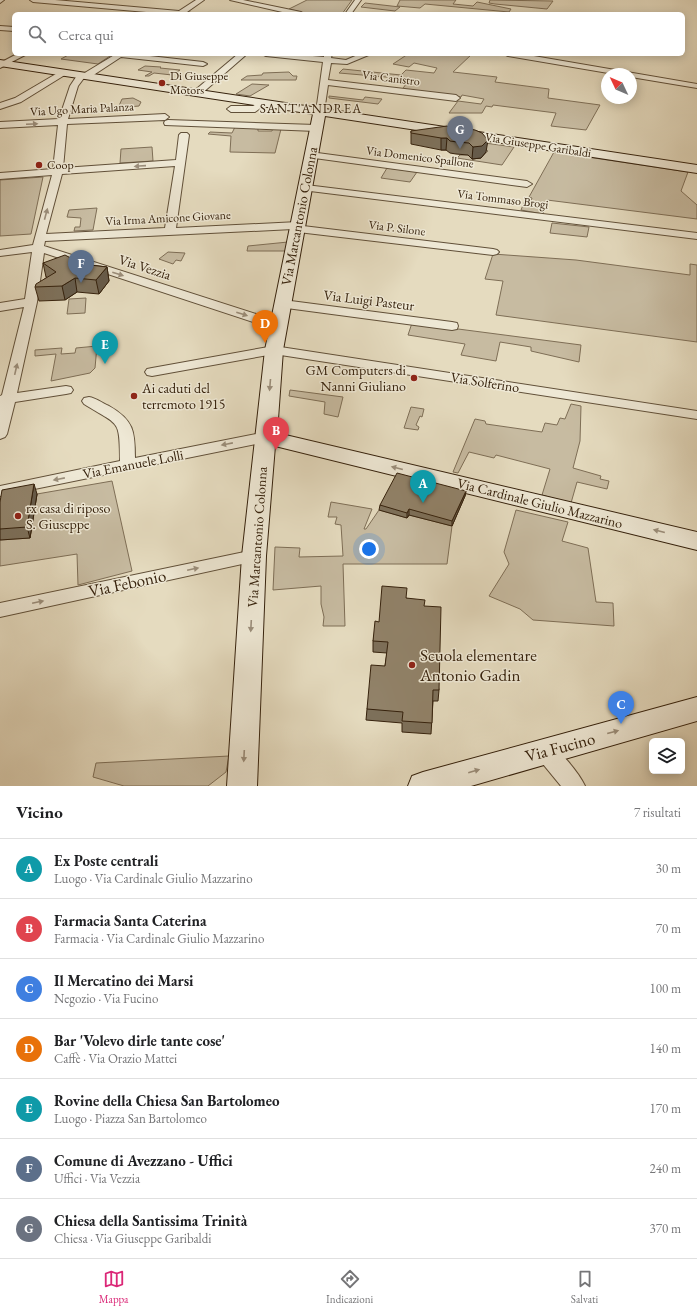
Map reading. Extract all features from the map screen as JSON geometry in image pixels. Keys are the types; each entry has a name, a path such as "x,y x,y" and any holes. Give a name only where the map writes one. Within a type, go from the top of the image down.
{"street":[{"path":"33,0 168,12"},
{"path":"96,12 118,0"},
{"path":"182,12 201,0"},
{"path":"233,0 293,12"},
{"path":"263,5 270,0"},
{"path":"349,12 358,0"},
{"path":"0,28 12,30"},
{"path":"2,64 19,56"},
{"path":"0,434 4,400 31,302 39,243 58,172 63,122 74,86 84,76 117,56"},
{"path":"137,56 203,64"},
{"path":"197,94 241,56"},
{"path":"307,56 327,57 347,62 362,56"},
{"path":"520,56 601,70"},
{"name":"Via Marcantonio Colonna","path":"242,786 254,556 274,350 306,188 310,155 318,120 327,57"},
{"name":"Via Giuseppe Garibaldi","path":"2,64 262,104 318,120 697,169"},
{"path":"0,106 22,97 64,73"},
{"path":"637,75 697,86"},
{"name":"Via Canistro","path":"323,82 456,98"},
{"path":"7,95 22,97"},
{"path":"230,109 255,110 262,104"},
{"name":"Via Ugo Maria Palanza","path":"0,125 166,120 318,120"},
{"path":"170,231 184,135"},
{"name":"Via Domenico Spallone","path":"310,155 527,184"},
{"path":"0,176 179,163"},
{"name":"Via Tommaso Brogi","path":"306,188 697,236"},
{"name":"Via Irma Amicone Giovane","path":"39,243 170,231 298,227"},
{"name":"Via P. Silone","path":"298,227 493,252"},
{"name":"Via Vezzia","path":"0,253 39,243 279,326"},
{"path":"0,307 31,302"},
{"name":"Via Luigi Pasteur","path":"283,304 452,326"},
{"name":"Via Solferino","path":"152,372 274,350 697,415"},
{"path":"4,400 66,390"},
{"path":"89,401 116,418 125,426 128,464"},
{"name":"Via Emanuele Lolli","path":"0,490 266,437"},
{"name":"Via Cardinale Giulio Mazzarino","path":"266,437 697,541"},
{"name":"Via Febonio","path":"0,610 254,556"},
{"name":"Via Fucino","path":"424,786 697,709"},
{"path":"545,751 574,786"}],"shaded area":[{"path":"307,0 352,0 343,12 301,12 289,9"},
{"path":"400,0 456,0 453,4 473,6 477,2 511,9 509,12 425,4 420,8 397,6"},
{"path":"490,0 553,1 547,9 495,4 489,3"},
{"path":"365,3 400,7 395,11 361,7"},
{"path":"66,56 110,56 98,64 61,59"},
{"path":"405,56 470,56 453,72 497,77 495,82 549,89 548,98 600,105 586,130 551,126 556,113 493,105 492,107 486,106 482,113 449,113 458,101 481,104 484,99 462,95 461,97 402,90 409,79 339,73 343,69 401,75 406,70 434,73 437,68 414,63 409,67 393,64"},
{"path":"145,66 180,70 172,75 154,73 149,76 145,76 152,72 138,70"},
{"path":"289,72 293,76 297,76 296,80 241,80 247,76 262,75 263,73"},
{"path":"252,84 269,85 250,96 236,94"},
{"path":"329,96 363,100 365,97 382,99 378,104 329,98"},
{"path":"133,98 141,102 139,106 118,108 122,99"},
{"path":"235,127 258,128 258,131 272,131 273,128 281,129 275,153 230,152 231,136 208,134 210,132 232,133"},
{"path":"470,141 514,147 502,165 457,158 460,155 468,155 472,159 479,158 488,151"},
{"path":"152,147 153,161 120,163 121,149"},
{"path":"554,152 688,172 681,191 697,205 697,219 547,200 543,214 521,210 525,200 531,201 532,198 529,197"},
{"path":"387,168 417,172 410,182 381,178"},
{"path":"43,177 31,234 0,236 0,180"},
{"path":"97,208 93,230 74,231 75,227 80,227 81,218 67,217 69,210"},
{"path":"552,223 589,227 587,237 550,233"},
{"path":"288,242 286,251 247,251 248,246"},
{"path":"168,252 185,253 181,261 176,260 173,264 159,259"},
{"path":"493,254 576,260 690,275 690,264 697,265 697,342 496,315 503,281 485,279"},
{"path":"86,298 85,313 67,314 69,299"},
{"path":"412,323 581,345 579,362 531,351 531,347 500,342 496,361 461,355 465,344 408,335"},
{"path":"97,346 95,368 90,373 51,381 56,354 35,356 35,350 62,348 61,354 75,353 76,348"},
{"path":"290,390 343,397 338,417 324,414 325,402 289,396"},
{"path":"571,404 581,406 580,441 573,468 601,476 600,479 609,481 607,489 577,482 571,503 542,495 550,469 496,455 494,458 469,452 458,473 453,472 475,419 485,421 486,424 542,432 545,423 557,425 560,418 565,419"},
{"path":"411,407 424,409 422,417 420,416 416,425 419,427 418,430 404,428"},
{"path":"112,481 132,571 78,585 77,554 0,566 0,540 30,538 37,494"},
{"path":"331,502 372,509 364,529 366,529 379,510 407,518 409,515 452,526 447,564 343,564 345,626 323,626 324,617 321,604 321,586 273,590 275,547 300,548 299,557 343,556 341,525 335,524 337,517 328,517"},
{"path":"516,510 568,522 562,541 588,548 596,602 613,603 614,626 533,620 520,609 489,596 509,564 504,552"},
{"path":"229,756 226,772 208,786 124,786 93,777 96,763"}],"building":[{"path":"447,126 452,129 464,128 475,130 482,133 488,140 482,146 473,147 469,143 450,141 447,138 411,133 411,131"},
{"path":"65,255 82,264 107,267 96,280 75,278 62,286 35,287 36,284 56,272 43,263"},
{"path":"397,473 466,491 452,521 409,509 407,513 380,505"},
{"name":"rx casa di riposo S. Giuseppe","path":"34,484 27,527 0,529 0,502 2,490"},
{"name":"Scuola elementare Antonio Gadin","path":"382,586 407,588 406,598 425,600 424,606 441,607 439,690 433,690 432,723 402,721 403,712 367,709 371,665 385,666 388,642 373,641 375,621 379,622"}],"place":[{"name":"Di Giuseppe Motors","path":"162,83"},
{"name":"Chiesa della Santissima Trinità","path":"460,149"},
{"name":"Coop","path":"39,165"},
{"name":"Comune di Avezzano - Uffici","path":"81,283"},
{"name":"Bar 'Volevo dirle tante cose'","path":"265,343"},
{"name":"Rovine della Chiesa San Bartolomeo","path":"105,364"},
{"name":"GM Computers di Nanni Giuliano","path":"414,378"},
{"name":"Ai caduti del terremoto 1915","path":"134,396"},
{"name":"Farmacia Santa Caterina","path":"276,450"},
{"name":"Ex Poste centrali","path":"423,503"},
{"name":"rx casa di riposo S. Giuseppe","path":"18,516"},
{"name":"Scuola elementare Antonio Gadin","path":"412,665"},
{"name":"Il Mercatino dei Marsi","path":"621,724"}],"district":[{"name":"SANT'ANDREA","path":"311,108"}]}
